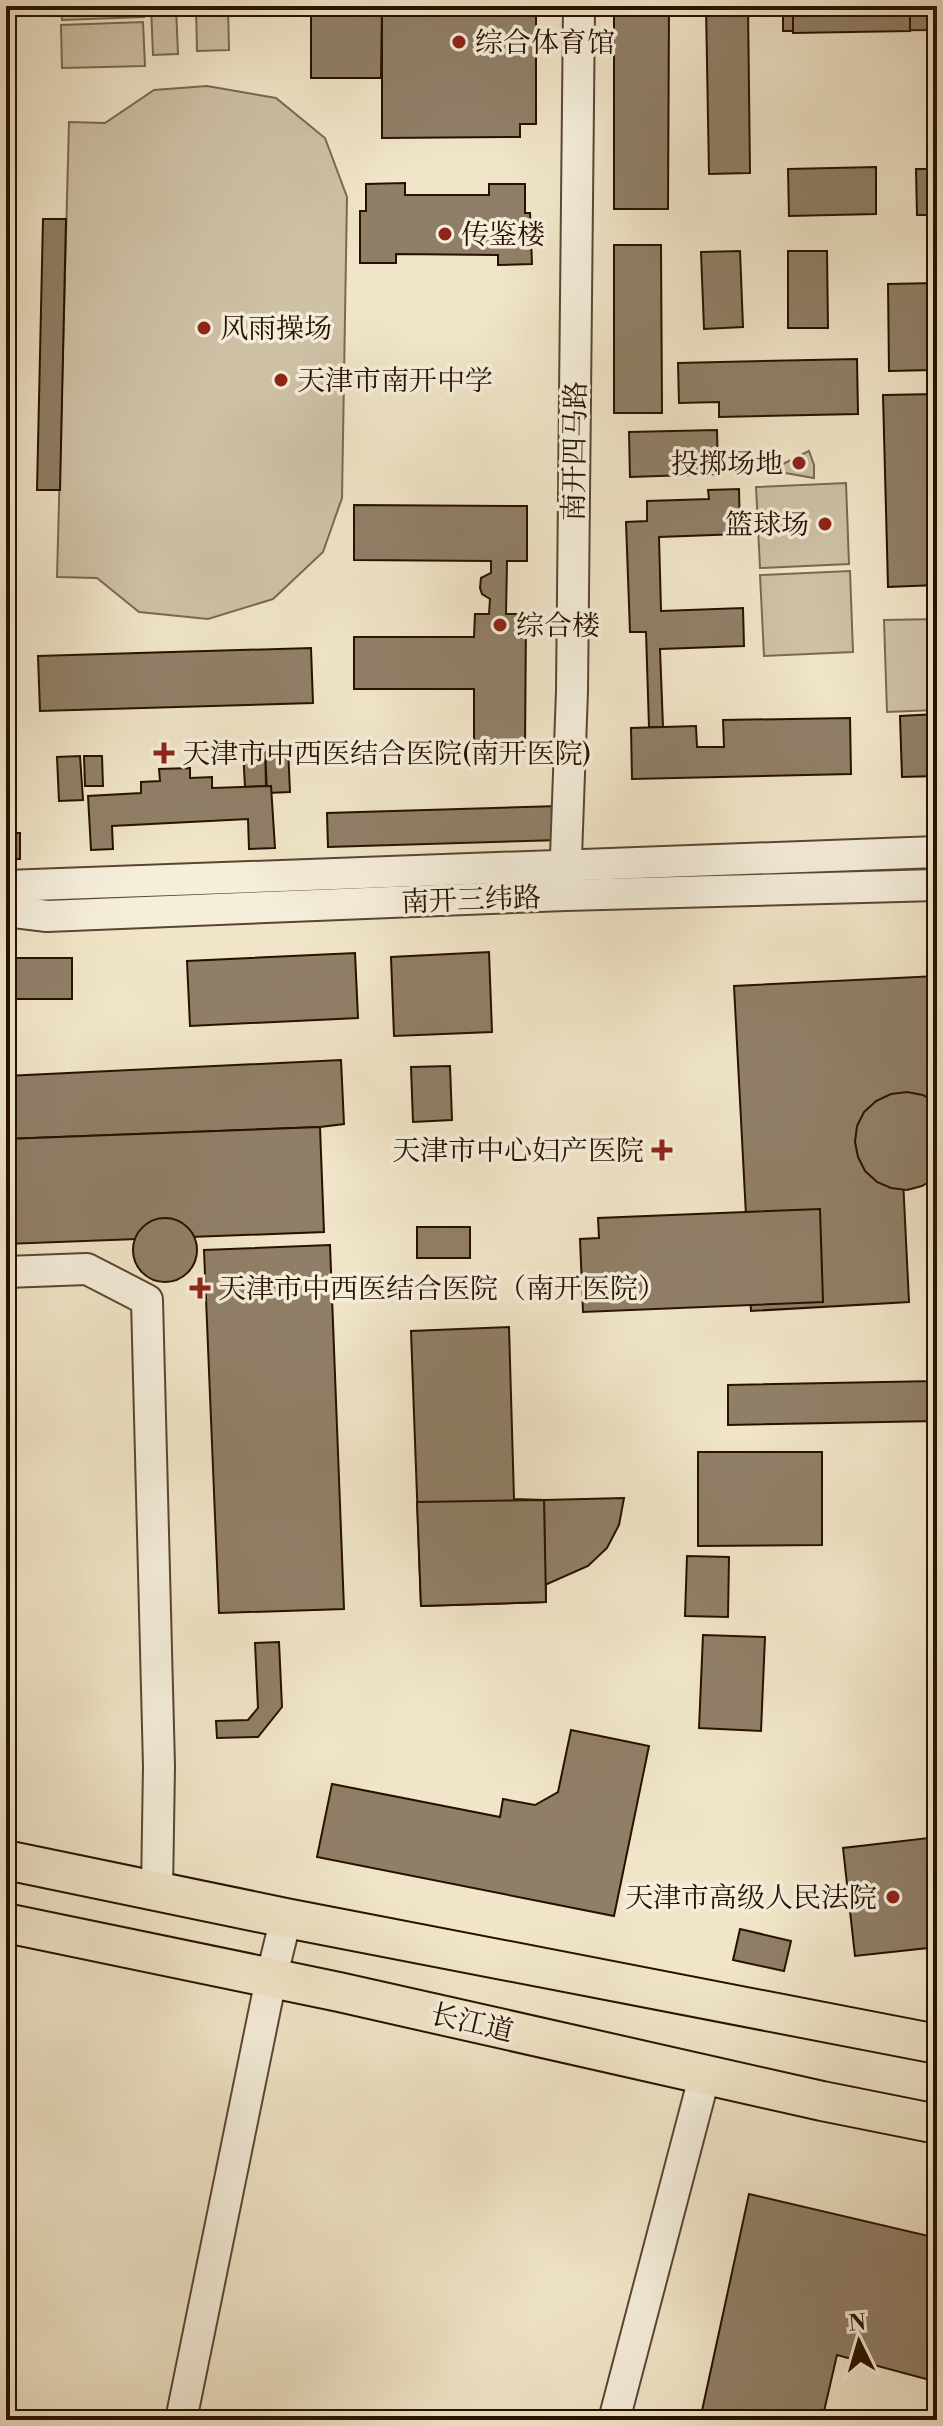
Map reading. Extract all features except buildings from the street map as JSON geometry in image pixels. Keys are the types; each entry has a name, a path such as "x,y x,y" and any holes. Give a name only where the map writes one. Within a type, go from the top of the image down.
{"main road":[{"path":"6,1860 286,1918 937,2044"},
{"name":"长江道","path":"6,1923 937,2124"}],"street":[{"name":"南开四马路","path":"565,895 572,691 579,6"},
{"name":"南开三纬路","path":"6,886 937,852"},
{"name":"南开三纬路","path":"6,911 47,916 565,895 937,885"},
{"path":"6,1272 87,1269 147,1300 159,1766 157,1891"},
{"path":"181,2420 286,1918"},
{"path":"614,2420 705,2074"}],"shaded area":[{"path":"61,6 144,6 144,17 62,20"},
{"path":"151,6 176,6 178,54 153,55"},
{"path":"196,6 228,6 229,50 197,51"},
{"path":"143,22 145,66 62,68 61,25"},
{"name":"风雨操场","path":"207,86 276,98 325,138 347,197 342,498 323,552 273,599 208,619 139,612 97,578 57,577 69,122 105,123 154,90"},
{"name":"投掷场地","path":"809,451 814,478 774,471 771,475 767,473 768,468 773,469"},
{"path":"846,483 849,564 760,568 756,487"},
{"path":"850,571 853,652 764,656 760,575"},
{"path":"937,619 937,710 887,712 884,620"}],"place":[{"name":"综合体育馆","path":"459,42"},
{"name":"传鉴楼","path":"445,234"},
{"name":"风雨操场","path":"204,328"},
{"name":"天津市南开中学","path":"281,380"},
{"name":"投掷场地","path":"799,463"},
{"name":"篮球场","path":"825,524"},
{"name":"综合楼","path":"500,625"},
{"name":"天津市中西医结合医院(南开医院)","path":"164,753"},
{"name":"天津市中心妇产医院","path":"662,1150"},
{"name":"天津市中西医结合医院（南开医院）","path":"200,1288"},
{"name":"天津市高级人民法院","path":"893,1897"}]}
